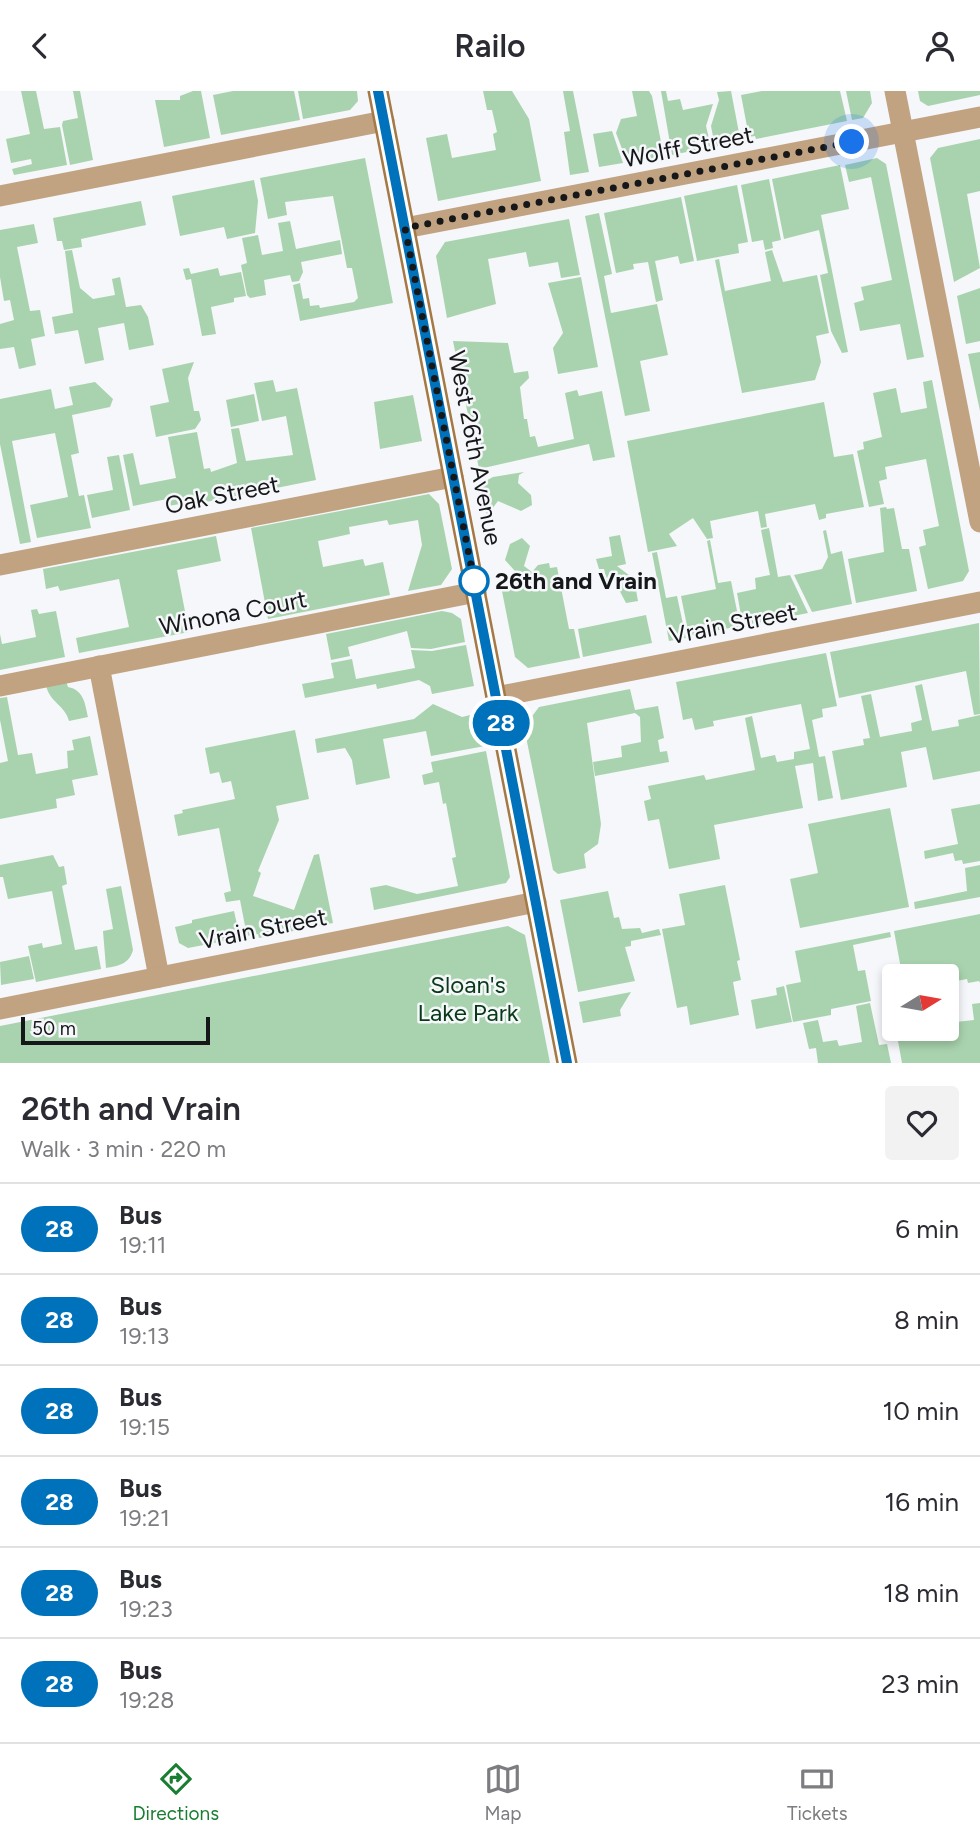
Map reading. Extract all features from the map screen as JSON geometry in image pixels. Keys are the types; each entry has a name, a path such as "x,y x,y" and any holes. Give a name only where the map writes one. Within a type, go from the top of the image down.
{"street":[{"name":"West 26th Avenue","path":"378,91 567,1063"},
{"path":"895,91 980,522"},
{"name":"Wolff Street","path":"405,228 980,117"},
{"path":"0,196 384,121"},
{"name":"Oak Street","path":"0,565 453,477"},
{"name":"Winona Court","path":"0,686 476,591"},
{"name":"Vrain Street","path":"496,697 980,603"},
{"path":"99,666 159,977"},
{"name":"Vrain Street","path":"0,1009 536,902"}],"green space":[{"path":"21,91 36,91 44,129 60,127 67,165 14,175 12,169 32,164 31,159 11,163 6,139 30,134"},
{"path":"73,91 80,91 93,160 70,165 62,125 63,121 78,118"},
{"path":"201,91 210,138 164,147 155,100 180,100 180,96"},
{"path":"233,91 294,91 300,120 221,135 213,95"},
{"path":"298,91 357,91 358,101 350,110 303,119"},
{"path":"483,91 512,91 529,119 541,181 438,201 426,138 447,134 452,158 496,150 493,134 497,132 492,110 487,110"},
{"path":"563,91 573,91 589,172 570,175 564,132 570,131"},
{"path":"632,91 649,91 652,96 662,147 659,157 627,162 616,133 621,119 637,116"},
{"path":"661,91 666,91 668,101 680,99 683,110 713,104 706,126 711,147 672,155"},
{"path":"731,91 740,138 715,147 711,126 719,100 717,92"},
{"path":"762,91 840,91 847,121 756,139 755,136 749,137 741,95"},
{"path":"846,91 870,91 872,103 863,118 852,120"},
{"path":"918,91 980,91 980,95 928,106 920,101"},
{"path":"612,131 623,163 599,167 593,134"},
{"path":"980,139 980,191 967,194 980,268 954,282 930,158 938,148"},
{"path":"365,158 393,303 300,321 293,285 300,283 303,299 309,298 310,306 319,305 320,308 354,302 358,298 352,268 347,268 333,196 285,202 287,215 268,219 260,178"},
{"path":"877,158 886,164 924,357 907,360 900,324 860,331 854,303 864,300 861,287 892,280 871,177 849,182 845,165"},
{"path":"840,165 849,209 821,215 848,352 842,353 831,331 820,275 828,273 819,230 784,239 772,179"},
{"path":"769,179 781,240 772,242 773,248 765,250 763,240 752,242 741,185"},
{"path":"254,180 258,201 255,233 227,239 224,227 180,236 172,196"},
{"path":"737,185 748,242 738,244 739,253 697,261 684,196"},
{"path":"681,197 694,261 680,264 678,256 655,261 663,300 656,302 648,262 633,264 634,269 616,273 604,213"},
{"path":"141,201 146,225 81,239 82,247 64,250 62,241 57,241 53,218"},
{"path":"599,213 612,274 604,276 611,313 657,304 668,355 640,361 650,411 625,416 585,216"},
{"path":"569,219 580,275 561,278 558,262 529,267 526,252 488,259 496,304 447,318 436,256 445,242"},
{"path":"290,221 296,249 340,240 342,254 301,262 303,272 299,281 292,282 290,275 264,280 266,295 250,298 247,295 241,265 247,263 242,238 258,235 262,255 283,251 278,223"},
{"path":"34,224 38,243 17,247 30,311 40,310 45,336 31,339 36,365 19,369 14,347 0,349 0,324 14,320 10,300 4,301 0,277 0,230"},
{"path":"72,250 80,288 93,299 115,295 112,279 120,277 126,307 141,305 148,317 154,345 129,350 124,323 98,328 104,360 85,364 78,330 55,334 52,317 73,313 65,251"},
{"path":"772,250 783,282 817,275 829,333 816,336 821,362 815,380 742,393 715,260 719,259 725,291 771,281 765,252"},
{"path":"189,268 191,274 218,268 220,276 241,272 246,296 234,298 234,302 211,307 216,334 202,336 191,279 186,280 183,269"},
{"path":"581,277 598,367 558,374 553,348 563,333 548,283"},
{"path":"980,288 980,341 966,344 957,296"},
{"path":"453,341 508,343 514,373 528,371 529,378 520,387 524,419 527,419 530,437 535,436 538,447 574,439 565,393 577,390 579,396 602,391 615,457 593,461 589,444 479,469"},
{"path":"980,352 980,411 968,354"},
{"path":"194,362 188,378 194,411 199,411 201,420 195,429 156,437 150,406 169,402 162,369"},
{"path":"273,380 276,392 297,388 316,480 181,507 180,504 168,506 167,499 133,506 123,455 133,453 140,485 176,478 168,437 197,432 204,469 210,468 211,472 237,463 231,429 239,428 246,461 293,455 286,416 262,421 254,383"},
{"path":"932,380 969,571 963,581 928,589 919,547 926,545 923,530 939,526 926,459 885,467 887,479 879,481 884,504 869,507 857,451 864,449 863,442 882,437 873,393 896,388 901,413 927,408 923,382"},
{"path":"95,382 113,399 110,407 72,415 79,453 71,455 79,496 84,495 91,528 37,538 30,505 68,497 55,433 12,441 31,542 20,544 0,444 0,399 51,389 55,409 73,405 69,387"},
{"path":"254,394 259,421 231,427 226,400"},
{"path":"413,395 422,441 380,449 374,402"},
{"path":"824,402 834,457 853,454 864,507 826,514 826,518 819,520 815,504 765,514 767,527 761,528 758,511 710,521 713,538 707,539 693,518 669,534 677,546 648,552 627,441"},
{"path":"119,455 130,510 92,518 87,495 113,490 107,457"},
{"path":"524,472 519,475 518,483 531,495 532,505 521,511 498,501 492,509 493,520 488,521 480,484 493,477"},
{"path":"429,494 439,504 452,569 441,585 408,591 422,545 418,520 389,525 387,520 349,527 350,534 318,541 323,567 363,559 365,566 383,562 390,595 268,619 251,528"},
{"path":"880,508 894,508 902,549 909,549 917,591 856,603 848,559 884,552"},
{"path":"769,528 778,577 790,575 808,613 743,626 737,593 756,589 755,578 770,575 761,530"},
{"path":"826,530 831,554 842,551 852,604 812,612 794,575 822,569 828,557 823,531"},
{"path":"620,535 626,564 617,566 634,579 638,601 626,603 614,580 607,581 604,569 599,569 596,559 612,556 609,537"},
{"path":"216,536 221,561 177,570 189,632 79,653 76,638 129,627 119,579 60,591 58,586 46,589 43,569"},
{"path":"522,538 530,546 524,566 532,572 538,565 549,563 550,568 557,567 569,629 574,629 580,658 528,668 515,657 501,586 523,580 505,560 510,544"},
{"path":"710,540 718,583 731,581 740,626 689,636 681,596 716,589 707,541"},
{"path":"657,552 666,598 677,596 686,638 669,641 652,553"},
{"path":"37,609 39,614 56,611 65,657 0,670 0,634 2,644 36,637 31,610"},
{"path":"442,611 461,619 465,642 431,649 411,648 407,631 348,647 350,656 331,660 326,634"},
{"path":"646,615 652,643 583,657 578,629"},
{"path":"979,623 980,714 974,715 966,671 839,698 830,652"},
{"path":"466,645 474,686 432,694 430,686 419,680 377,689 376,684 305,698 302,684 334,678 331,663 352,659 356,679 415,668 411,650 432,651"},
{"path":"826,653 837,706 822,709 823,717 812,720 819,757 825,756 833,798 818,801 813,763 795,766 803,808 714,825 720,859 669,869 659,819 648,821 644,801 651,799 648,786 704,775 706,780 755,770 745,718 752,716 761,758 775,755 777,762 794,759 794,752 810,749 801,704 713,721 714,726 695,730 692,718 683,720 676,682"},
{"path":"66,681 68,687 81,694 88,717 69,721 50,696 46,685"},
{"path":"922,684 932,731 959,726 958,720 980,715 980,771 933,780 926,747 901,752 907,787 841,800 832,751 864,745 863,739 870,738 861,696 871,694 880,737 912,731 911,723 922,720 915,686"},
{"path":"630,689 635,710 658,706 664,738 658,740 660,752 667,751 669,762 595,776 593,762 622,757 621,746 641,742 640,717 635,713 587,723 601,824 598,844 584,854 586,868 558,874 553,870 524,727 539,707"},
{"path":"7,697 18,755 32,753 36,774 68,768 67,751 74,750 72,740 90,736 98,775 72,780 75,795 56,799 57,808 0,819 0,763 8,761 0,720 0,698"},
{"path":"433,704 462,717 479,713 485,746 431,756 426,731 383,739 390,778 356,785 352,760 345,748 317,753 315,739 414,719"},
{"path":"295,730 309,799 276,806 279,820 258,871 261,873 253,896 294,910 314,855 319,854 333,923 259,938 258,934 247,936 240,900 226,902 224,893 231,891 219,828 178,836 174,815 183,813 182,810 235,799 231,781 222,783 219,772 210,774 205,748"},
{"path":"486,751 510,877 506,883 374,910 370,888 386,885 417,894 458,886 452,858 456,857 446,803 443,804 439,782 424,785 422,775 433,772 431,762"},
{"path":"980,804 980,861 963,864 962,860 955,861 953,853 925,859 924,851 958,844 951,809"},
{"path":"890,808 909,907 800,928 790,879 818,873 808,824"},
{"path":"53,855 59,867 64,866 67,884 62,886 75,950 97,946 101,969 36,982 28,946 42,943 43,948 62,944 52,891 8,899 3,877 0,877 0,865"},
{"path":"980,865 980,897 915,909 914,902 967,891 965,868"},
{"path":"725,885 740,960 737,961 741,980 733,982 739,1015 690,1025 687,1006 677,1008 662,929 685,925 679,894"},
{"path":"121,886 133,950 123,964 106,968 103,931 113,929 106,889"},
{"path":"608,891 614,918 619,917 622,929 640,928 642,933 659,929 661,935 631,941 631,946 625,947 635,981 578,992 560,900"},
{"path":"234,911 240,938 188,948 179,943 175,927 192,923 192,920"},
{"path":"980,914 980,983 968,983 967,979 959,980 959,964 900,964 894,931"},
{"name":"Sloan's Lake Park","path":"508,926 525,935 550,1063 0,1063 0,1026"},
{"path":"890,932 891,937 853,945 858,971 865,970 871,1001 831,1009 831,1015 793,1022 786,985 801,982 795,951"},
{"path":"29,956 34,979 1,985 0,962"},
{"path":"784,986 792,1022 756,1029 751,1000 777,995 776,988"},
{"path":"631,992 620,1010 621,1016 583,1023 579,1002"},
{"path":"870,1003 879,1045 887,1044 891,1063 818,1063 816,1048 809,1049 803,1023 818,1020 823,1042 837,1040 839,1046 862,1042 856,1006"},
{"path":"980,1003 980,1063 902,1063 898,1041 959,1041 959,1022 974,1020 972,1004"}],"bus line":[{"name":"28","path":"378,91 567,1063"}],"place":[{"name":"26th and Vrain","path":"474,581"}],"route":[{"path":"474,581 476,591 405,228 852,142"}]}
